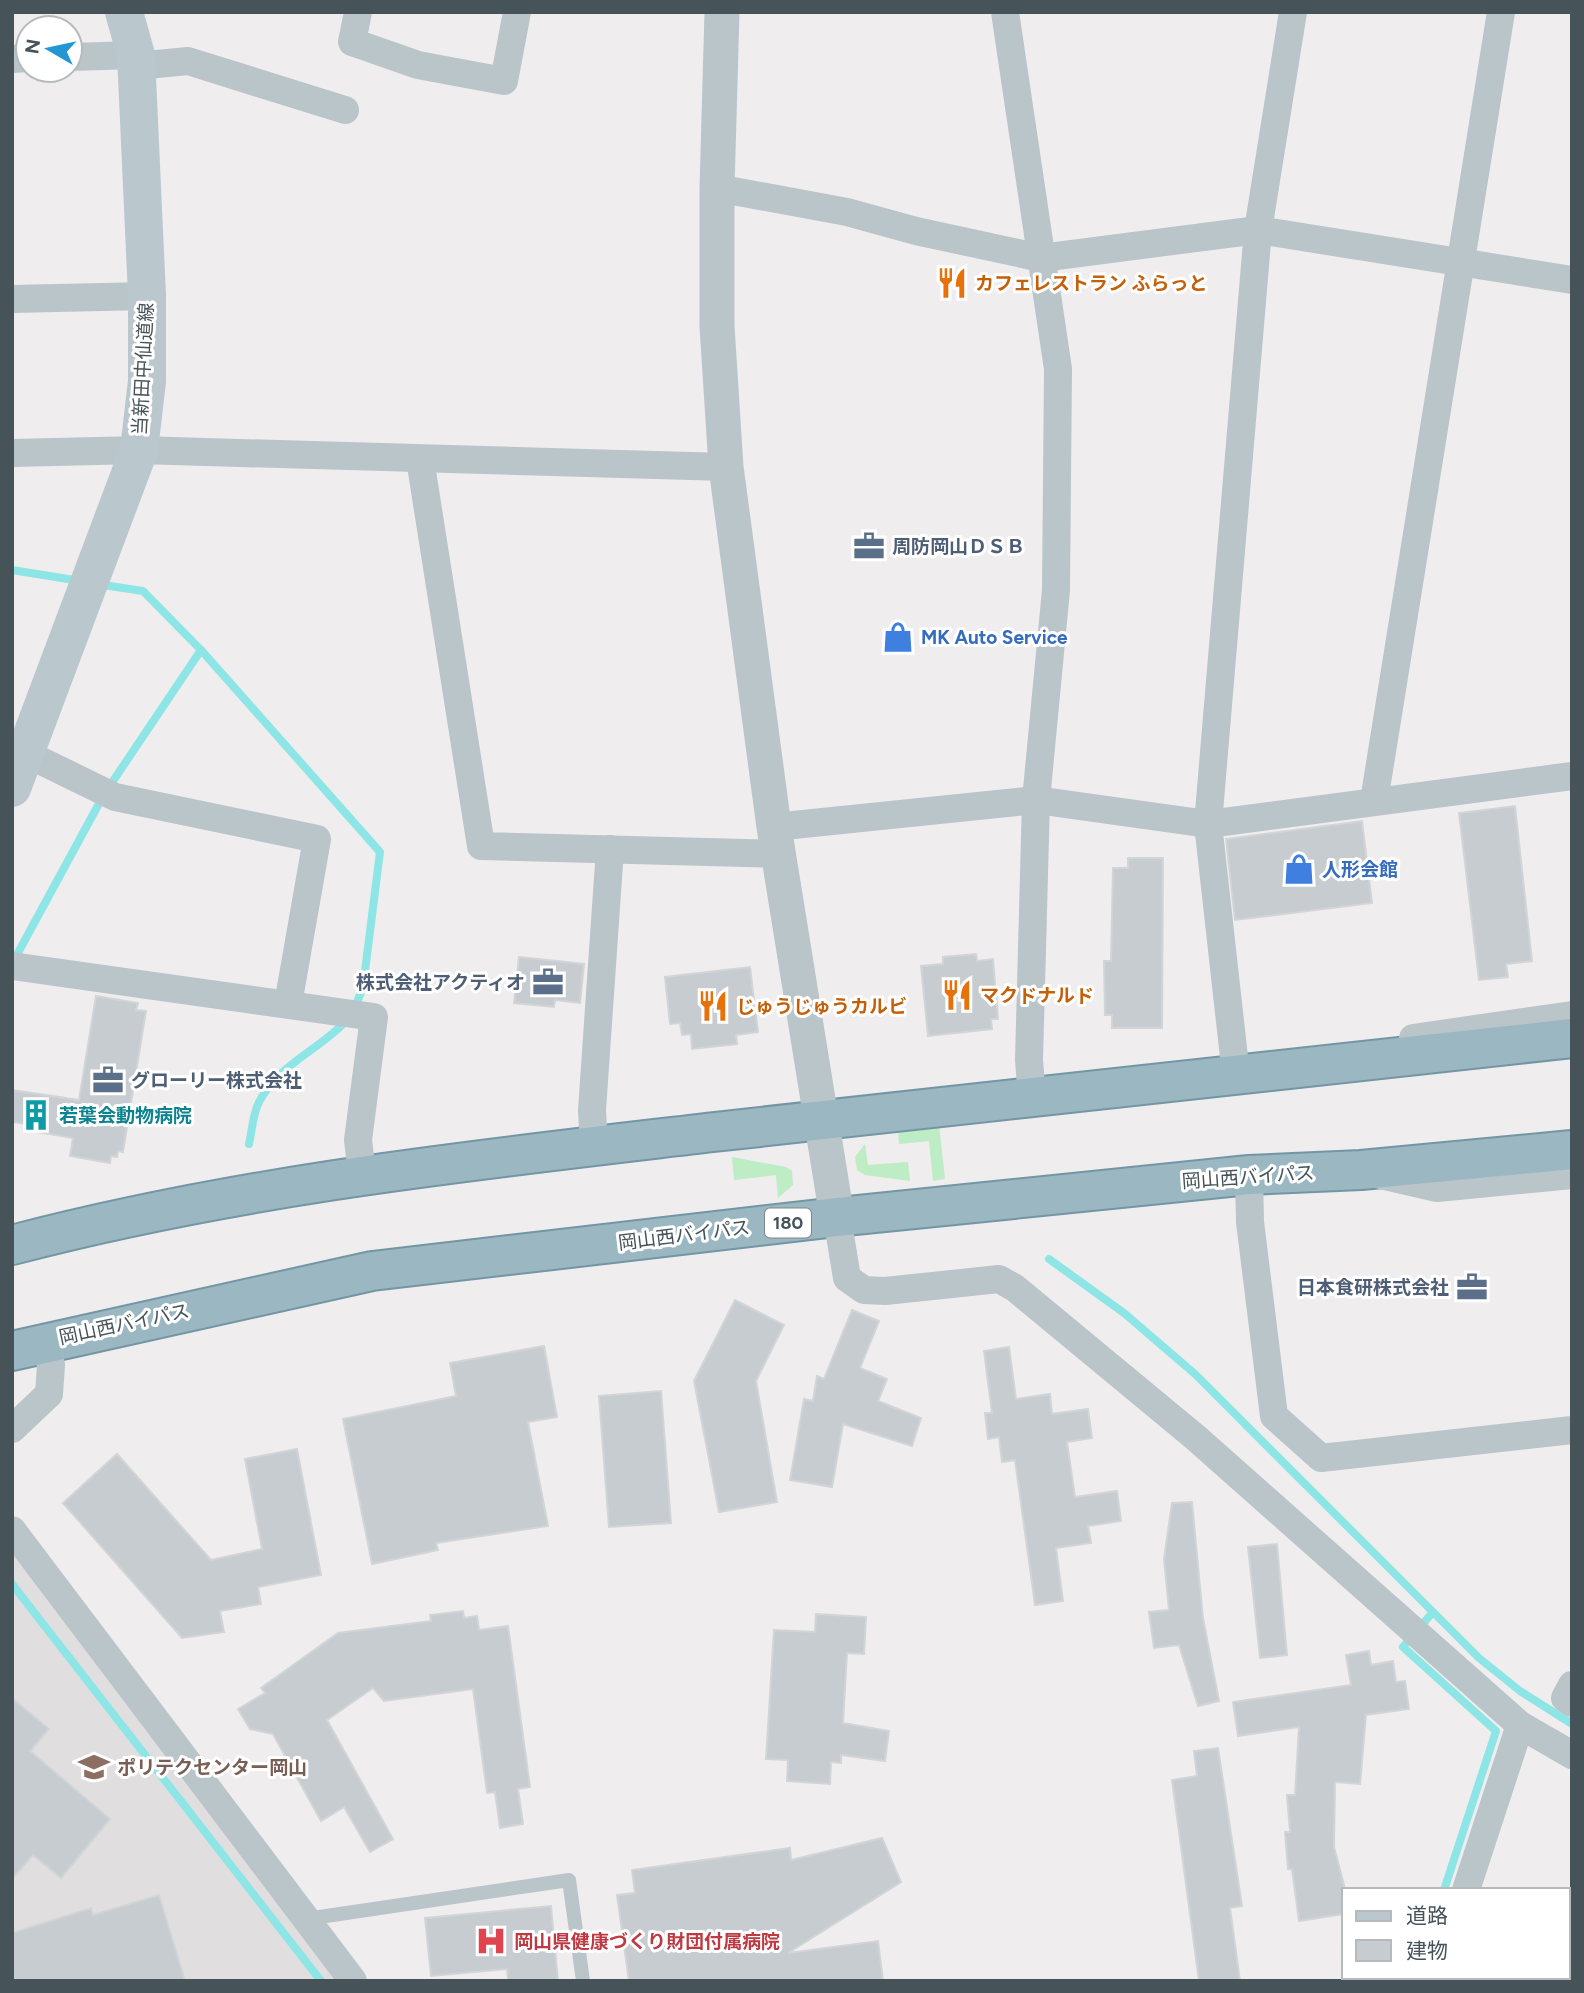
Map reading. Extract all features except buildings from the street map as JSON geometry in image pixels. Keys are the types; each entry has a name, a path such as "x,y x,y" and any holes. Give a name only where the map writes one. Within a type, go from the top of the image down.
{"highway":[{"path":"12,1245 113,1219 362,1173 1572,1038"},
{"name":"岡山西バイパス","path":"29,1346 372,1271 837,1217 1249,1175 1362,1170 1572,1150"}],"main road":[{"name":"当新田中仙道線","path":"12,789 139,450 147,381 147,296 136,61 124,12"}],"street":[{"path":"358,12 352,42 418,65 504,81 517,12"},
{"path":"722,12 717,188 717,326 726,467 777,840 848,1278 864,1290 885,1291 999,1279 1015,1288 1195,1437 1520,1725 1572,1755"},
{"path":"1005,12 1058,369 1056,590 1036,800 1029,1060 1032,1097"},
{"path":"1236,1075 1208,824 1258,230 1293,12"},
{"path":"1374,801 1501,12"},
{"path":"84,58 188,61 345,110"},
{"path":"717,188 847,212 916,231 1041,258 1258,230 1572,280"},
{"path":"12,299 147,296"},
{"path":"12,453 139,450 726,467"},
{"path":"420,459 481,846 610,849 777,840 1036,800 1208,824 1572,776"},
{"path":"27,754 106,793 317,839 288,1004"},
{"path":"594,1146 592,1110 610,849"},
{"path":"16,966 374,1017 358,1140 362,1173"},
{"path":"1333,1063 1416,1037 1572,1015"},
{"path":"1362,1170 1437,1188 1572,1175"},
{"path":"1249,1175 1251,1222 1274,1416 1321,1458 1572,1430"},
{"path":"12,1429 49,1394 51,1366 29,1346"},
{"path":"12,1530 353,1981"},
{"path":"1572,1685 1565,1698 1572,1703"},
{"path":"1467,1888 1520,1725"}],"lane":[{"path":"306,1919 569,1880 583,1981"}],"shaded area":[{"name":"ポリテクセンター岡山","path":"12,1553 338,1981 12,1981"}],"green space":[{"path":"939,1124 945,1179 933,1181 929,1141 899,1144 898,1129"},
{"path":"865,1144 868,1165 908,1162 910,1181 865,1175 857,1170 855,1157"},
{"path":"732,1157 786,1167 792,1171 793,1185 778,1198 776,1175 734,1180"}],"waterway":[{"path":"12,570 74,580"},
{"path":"103,585 143,591 201,650 380,852 363,987 354,1010"},
{"path":"109,787 201,650"},
{"path":"13,962 102,798"},
{"path":"249,1144 255,1111 267,1089 288,1068 346,1021"},
{"path":"1049,1259 1124,1313 1195,1374 1479,1658 1520,1691 1572,1724"},
{"path":"12,1584 321,1981"},
{"path":"1433,1612 1403,1647 1496,1731 1445,1888"}],"place":[{"name":"カフェレストラン ふらっと","path":"952,283"},
{"name":"周防岡山ＤＳＢ","path":"869,546"},
{"name":"MK Auto Service","path":"898,637"},
{"name":"人形会館","path":"1299,869"},
{"name":"株式会社アクティオ","path":"548,982"},
{"name":"マクドナルド","path":"957,995"},
{"name":"じゅうじゅうカルビ","path":"713,1006"},
{"name":"グローリー株式会社","path":"108,1080"},
{"name":"若葉会動物病院","path":"36,1115"},
{"name":"日本食研株式会社","path":"1472,1287"},
{"name":"ポリテクセンター岡山","path":"94,1767"},
{"name":"岡山県健康づくり財団付属病院","path":"491,1941"}]}
